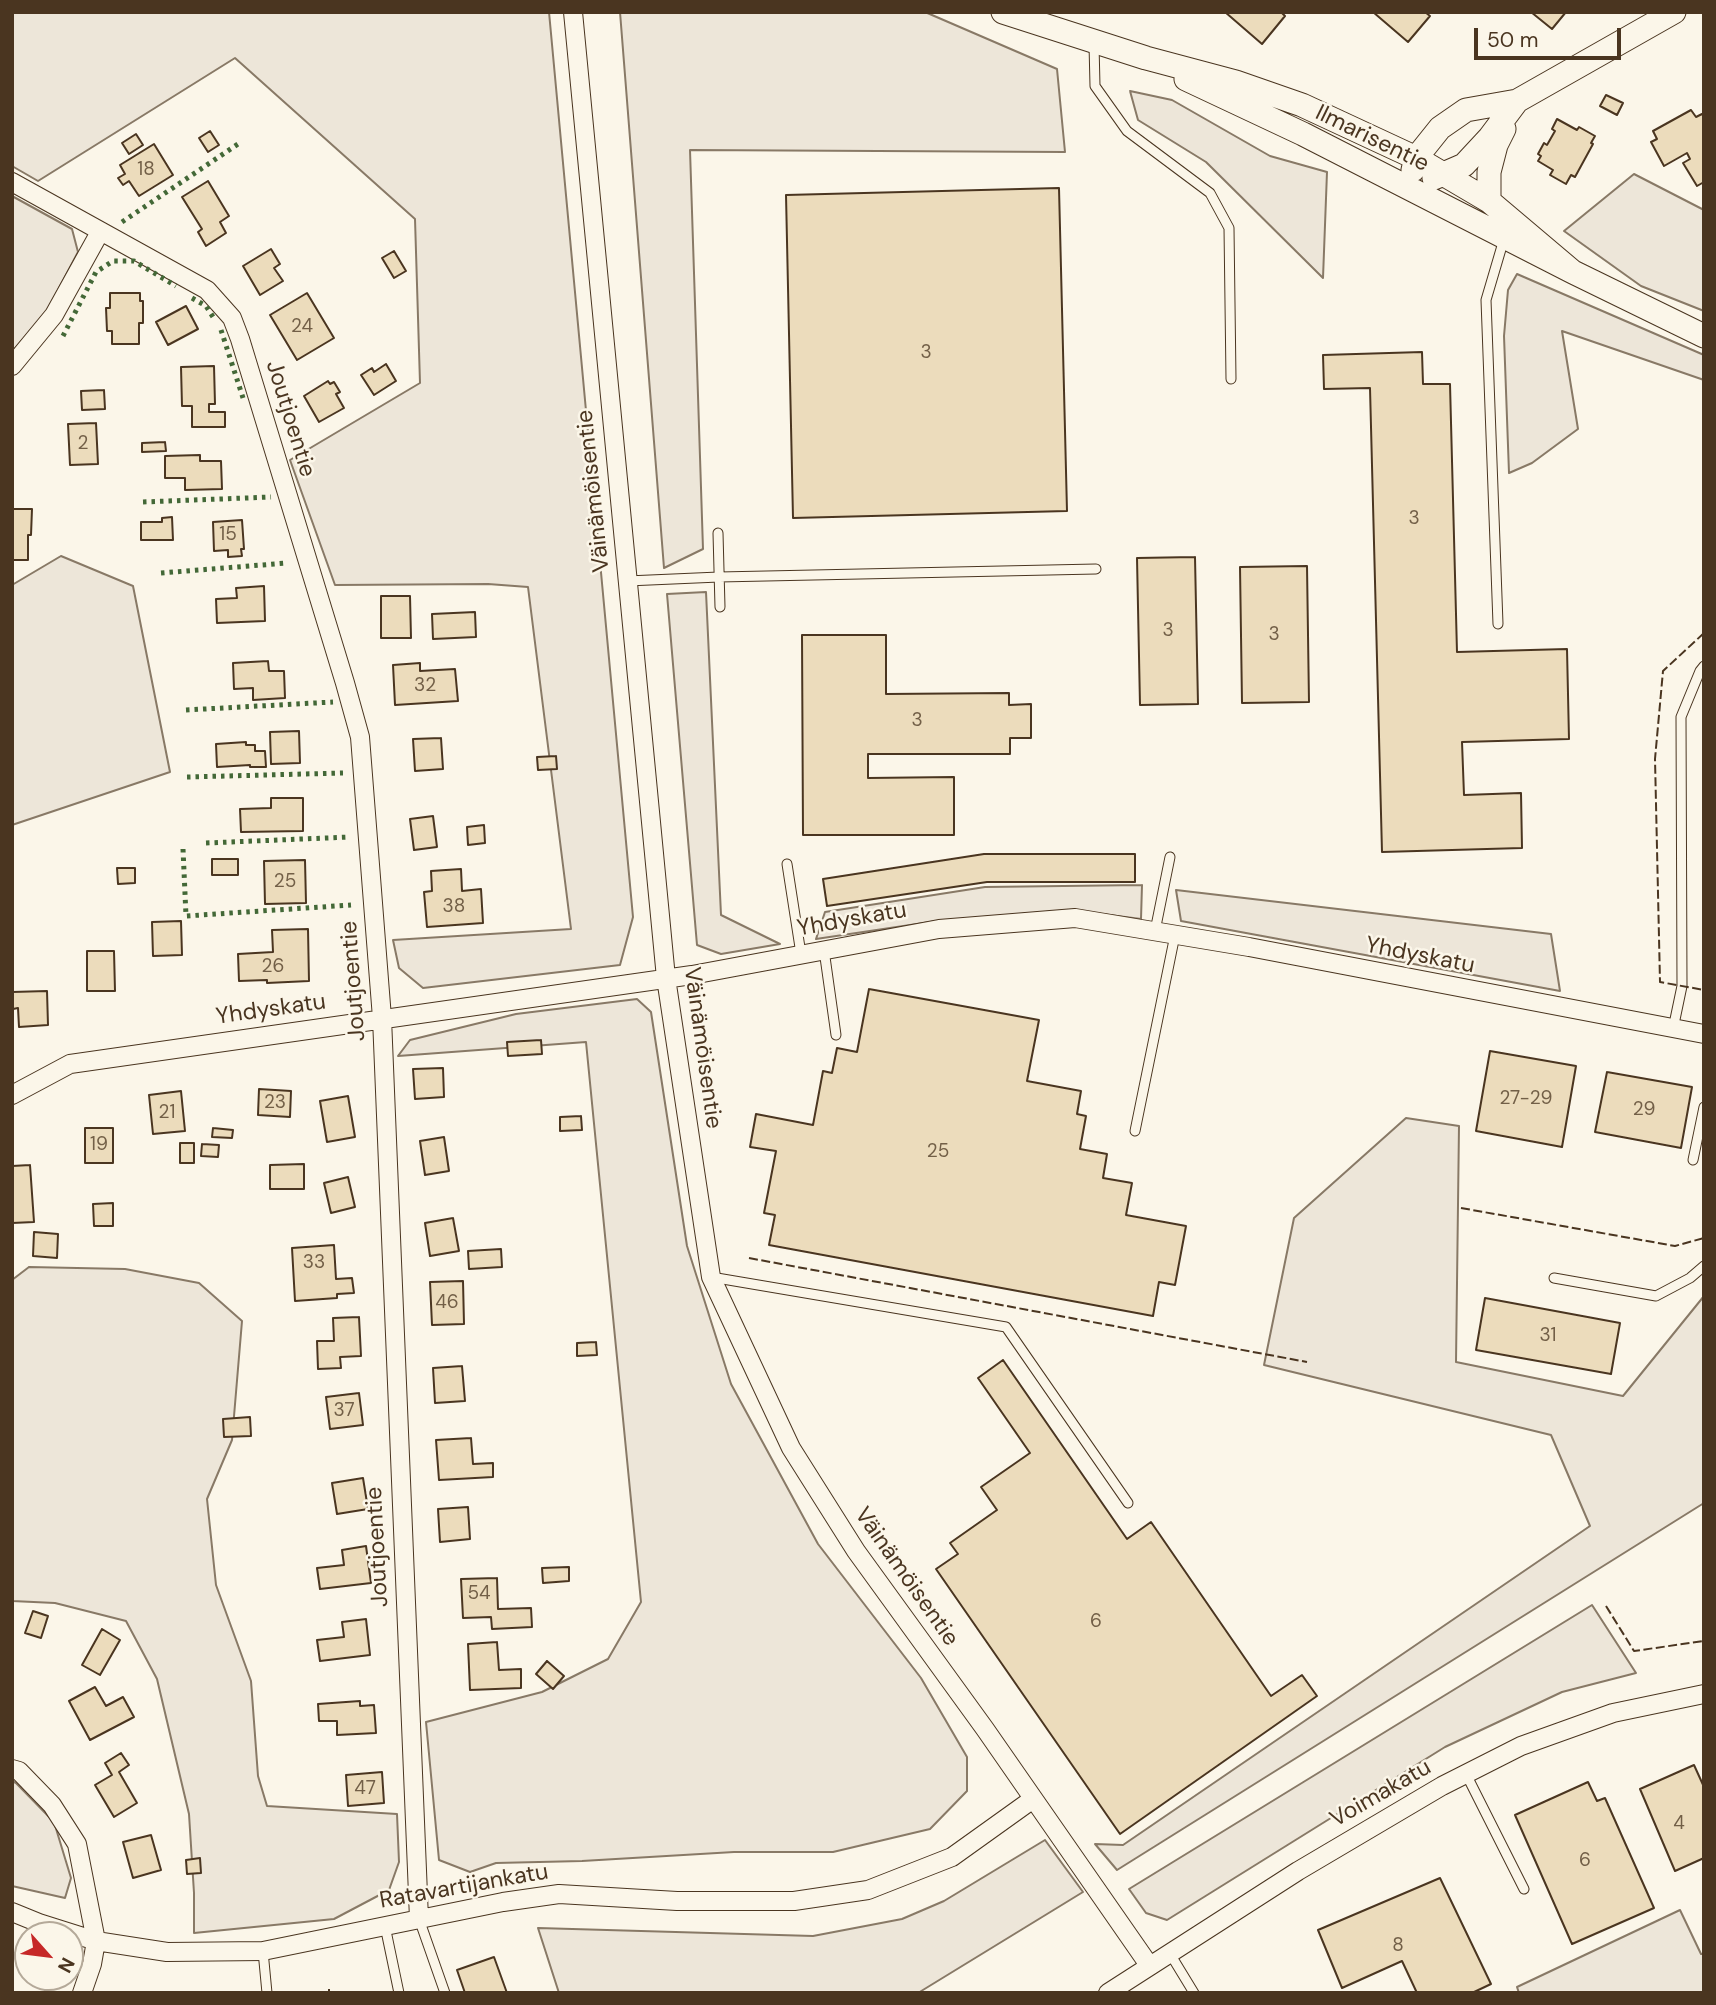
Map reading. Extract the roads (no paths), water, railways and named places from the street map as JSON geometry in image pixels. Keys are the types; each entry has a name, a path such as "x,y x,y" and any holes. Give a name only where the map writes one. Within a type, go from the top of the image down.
{"street":[{"name":"Väinämöisentie","path":"573,12 666,978 711,1277 791,1448 856,1551 985,1729 1149,1965"},
{"name":"Ilmarisentie","path":"1003,12 1146,58 1236,82 1302,105 1416,158 1489,201 1511,231"},
{"path":"1408,188 1416,158 1440,128 1466,110 1517,101 1675,12"},
{"name":"Ilmarisentie","path":"1146,58 1408,188 1511,231 1573,272 1704,336"},
{"path":"1408,188 1464,165 1490,137 1517,101"},
{"path":"1489,201 1489,173 1496,145 1517,101"},
{"name":"Joutjoentie","path":"12,182 207,290 232,318 360,737 382,1018 419,1919"},
{"path":"12,366 54,315 100,232"},
{"name":"Yhdyskatu","path":"12,1095 71,1064 666,978 939,929 1075,918 1249,947 1704,1034"},
{"name":"Voimakatu","path":"1108,1993 1298,1871 1466,1774 1521,1746 1613,1713 1704,1694"},
{"path":"12,1769 19,1771 52,1805 77,1844 96,1941 92,1964 82,1993"},
{"name":"Ratavartijankatu","path":"12,1912 96,1941 167,1952 263,1951 503,1902 559,1894 677,1901 793,1901 868,1890 952,1857 1033,1799"}],"lane":[{"path":"1094,42 1095,86 1119,120 1127,131 1210,193 1229,228 1231,379"},
{"path":"1498,624 1486,300 1511,231"},
{"path":"718,533 720,607"},
{"path":"627,581 1096,569"},
{"path":"1673,1029 1682,986 1681,717 1704,666"},
{"path":"1155,931 1170,857"},
{"path":"787,864 801,954"},
{"path":"1135,1131 1175,935"},
{"path":"824,950 836,1035"},
{"path":"1693,1160 1704,1107"},
{"path":"1554,1278 1656,1296 1690,1278 1704,1266"},
{"path":"711,1277 1006,1327 1128,1503"},
{"path":"1466,1774 1524,1889"},
{"path":"419,1919 445,1993"},
{"path":"385,1926 399,1993"},
{"path":"263,1951 267,1993"},
{"path":"1169,1952 1194,1993"}]}
